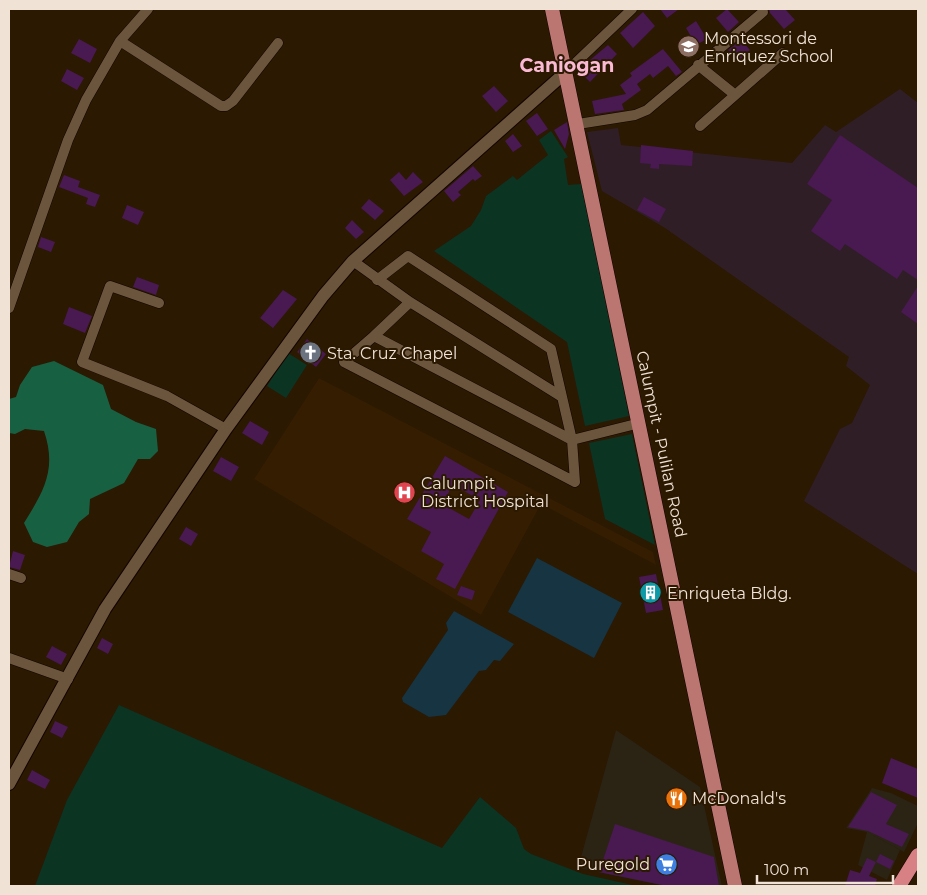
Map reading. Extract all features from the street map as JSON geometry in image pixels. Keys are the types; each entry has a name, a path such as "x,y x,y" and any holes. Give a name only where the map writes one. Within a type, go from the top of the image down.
{"highway":[{"path":"899,886 917,857"}],"main road":[{"name":"Calumpit - Pulilan Road","path":"552,9 578,124 735,886"}],"street":[{"path":"9,308 68,140 86,100 120,41 148,9"},
{"path":"9,784 105,609 226,430 323,296 352,261 566,72 632,9"},
{"path":"578,124 635,115 647,110 763,12"},
{"path":"120,41 221,106 226,106 233,100 278,43"},
{"path":"700,126 782,53"},
{"path":"698,65 734,94"},
{"path":"377,280 408,256 550,349 572,440 575,482 344,362 410,302"},
{"path":"352,261 410,302 562,397"},
{"path":"159,303 110,286 82,362 166,396 226,430"},
{"path":"374,336 572,440 640,423"},
{"path":"9,574 21,578"},
{"path":"9,658 68,679"}],"shaded area":[{"path":"900,89 918,103 918,574 804,501 840,429 852,423 870,385 846,366 849,357 665,228 602,191 587,132 618,128 621,145 792,163 825,125 836,132"},
{"name":"Calumpit District Hospital","path":"319,378 653,552 656,565 541,504 481,615 254,479"},
{"path":"616,730 700,787 722,886 665,886 578,868"},
{"path":"872,788 891,793 918,806 918,823 904,852 867,832 846,828"},
{"path":"867,832 900,850 887,880 858,865"}],"green space":[{"path":"551,131 568,157 564,159 568,185 581,184 629,416 585,426 567,342 434,251 471,226 481,210 486,196 513,176 517,180 548,155 539,140"},
{"path":"288,353 307,365 286,398 267,386"},
{"path":"54,361 103,385 111,409 136,422 156,429 158,451 150,459 138,459 124,483 90,499 89,514 79,522 67,542 47,547 33,542 24,523 43,490 49,468 48,445 44,431 25,429 15,434 9,433 9,399 16,397 20,385 32,367"},
{"path":"632,434 655,545 605,519 589,443"},
{"path":"119,705 442,848 480,797 516,828 524,849 531,854 583,874 637,886 35,886 67,800"}],"water":[{"path":"537,558 622,603 594,658 508,612"},
{"path":"454,611 514,644 500,661 494,660 486,670 479,671 446,715 429,717 403,702 402,698 448,630 446,623"}],"building":[{"path":"660,9 679,9 667,18"},
{"path":"727,9 739,22 728,32 716,18"},
{"path":"769,9 785,9 795,20 784,29 770,13"},
{"path":"643,12 655,26 633,48 620,33"},
{"path":"696,21 707,39 696,45 686,28"},
{"path":"79,39 97,49 90,63 71,53"},
{"path":"741,40 750,50 738,61 728,50"},
{"path":"608,45 617,54 590,82 578,70"},
{"path":"663,49 682,72 676,76 668,66 653,78 650,74 637,84 641,90 622,104 624,110 595,114 592,101 626,94 620,85 632,76 630,73"},
{"path":"67,69 84,78 77,90 61,81"},
{"path":"494,86 508,101 496,112 482,96"},
{"path":"537,113 548,129 537,136 526,121"},
{"path":"567,122 569,134 565,149 554,130"},
{"path":"513,134 522,146 513,152 505,141"},
{"path":"840,135 918,188 918,280 903,270 897,279 845,244 840,251 811,231 832,200 807,184"},
{"path":"641,145 693,151 692,166 659,164 659,169 650,168 651,164 640,163"},
{"path":"473,166 482,176 475,181 473,179 458,192 461,195 453,202 444,191"},
{"path":"399,172 406,180 413,172 423,182 404,196 390,180"},
{"path":"64,175 80,181 78,187 100,195 95,207 86,204 88,198 59,187"},
{"path":"644,197 666,209 659,222 637,210"},
{"path":"369,199 384,211 375,220 361,208"},
{"path":"127,205 144,212 138,225 122,218"},
{"path":"352,220 364,232 356,239 345,228"},
{"path":"41,237 55,242 51,252 38,247"},
{"path":"137,277 159,285 156,295 133,287"},
{"path":"918,286 918,324 901,312"},
{"path":"283,290 297,299 273,328 260,318"},
{"path":"69,307 92,316 85,333 63,324"},
{"name":"Sta. Cruz Chapel","path":"307,339 326,354 316,367 297,352"},
{"path":"250,421 269,432 262,445 242,433"},
{"path":"445,456 508,492 455,589 436,579 444,564 421,551 431,532 407,519","holes":["453,485 480,500 469,519 442,504"]},
{"path":"221,457 239,467 231,481 213,471"},
{"path":"186,527 198,534 191,546 179,539"},
{"path":"13,551 25,555 20,570 9,567"},
{"name":"Enriqueta Bldg.","path":"656,574 663,610 646,613 639,577"},
{"path":"461,586 475,591 472,600 457,595"},
{"path":"102,638 113,644 108,654 97,648"},
{"path":"52,646 67,654 61,665 46,657"},
{"path":"55,721 68,727 62,738 50,732"},
{"path":"891,758 918,769 918,798 882,783"},
{"path":"32,770 50,780 45,789 27,780"},
{"path":"871,792 897,805 886,824 909,834 902,847 868,831 848,827"},
{"path":"615,824 714,857 719,886 667,886 599,872"},
{"path":"880,854 894,861 890,869 876,862"},
{"path":"867,858 876,862 869,876 877,879 875,886 845,886 850,870 860,873"}],"place":[{"name":"Montessori de Enriquez School","path":"688,47"},
{"name":"Sta. Cruz Chapel","path":"311,353"},
{"name":"Calumpit District Hospital","path":"405,492"},
{"name":"Enriqueta Bldg.","path":"651,593"},
{"name":"McDonald's","path":"676,798"},
{"name":"Puregold","path":"666,864"}],"district":[{"name":"Caniogan","path":"567,65"}]}
